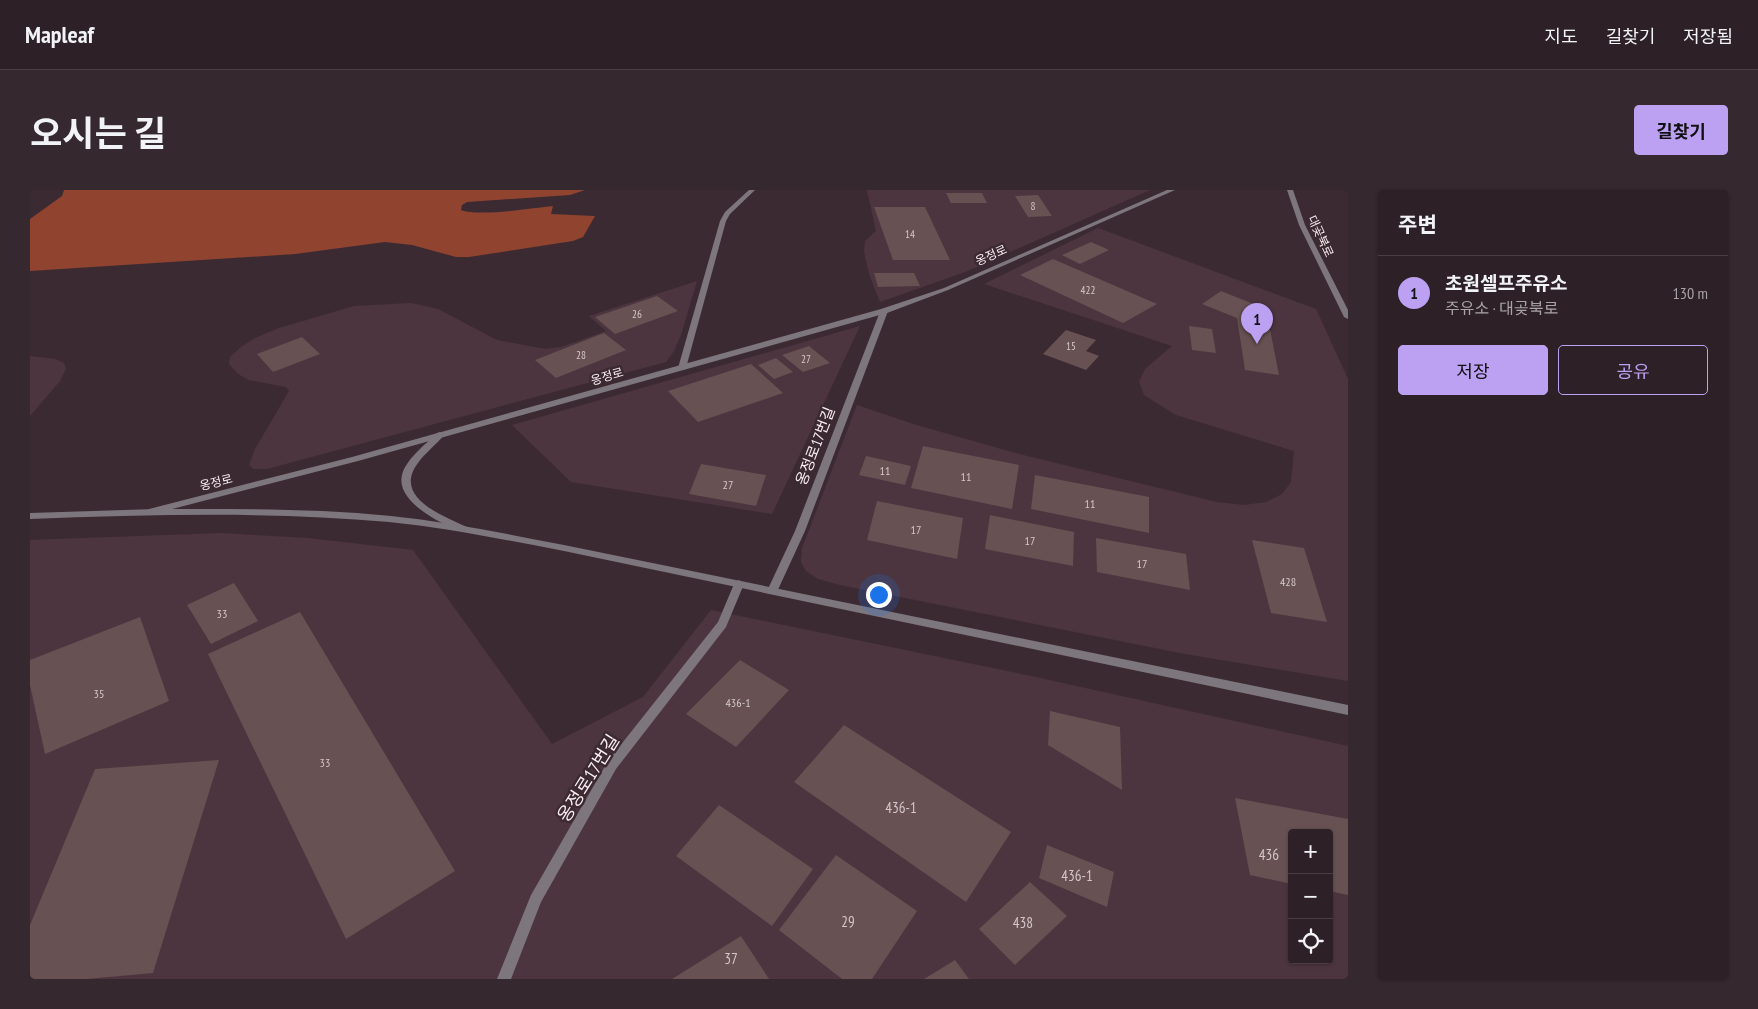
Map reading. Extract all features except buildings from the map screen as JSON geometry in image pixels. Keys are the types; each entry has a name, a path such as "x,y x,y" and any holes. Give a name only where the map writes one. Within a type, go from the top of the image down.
{"street":[{"path":"682,368 727,213 752,190"},
{"name":"옹정로","path":"30,516 149,512 440,435 884,311 946,289 1172,190"},
{"name":"대곶북로","path":"1290,190 1302,225 1348,317"},
{"name":"옹정로17번길","path":"772,591 800,532 884,311"},
{"path":"440,435 412,464 405,480 410,497 424,510 464,529"},
{"path":"149,512 259,511 368,517 464,529 1348,710"},
{"name":"옹정로17번길","path":"504,979 536,898 612,765 722,624 739,584"}],"shaded area":[{"path":"64,190 585,190 570,195 467,202 462,205 461,210 480,213 553,206 551,214 595,216 583,237 573,241 469,257 456,257 412,245 385,242 295,254 30,271 30,219 62,196"},
{"path":"867,190 1150,190 965,272 880,302 869,274 864,252 865,241 876,231"},
{"path":"1098,228 1316,309 1348,379 1348,681 1185,654 840,585 818,579 806,571 801,562 802,548 857,405 913,424 1019,454 1217,502 1244,505 1266,502 1282,494 1291,482 1294,451 1176,415 1144,395 1139,382 1145,369 1172,346 984,284"},
{"path":"697,281 681,335 674,351 666,362 267,469 254,469 249,465 255,449 289,391 286,387 249,380 238,374 229,364 230,357 255,338 279,328 354,306 411,303 438,309 497,340 545,349 561,347 606,331 589,316"},
{"path":"860,326 772,514 571,482 512,425"},
{"path":"30,356 55,359 64,363 66,369 60,381 30,416"},
{"path":"221,533 308,538 413,550 552,744 643,697 711,610 1031,676 1348,746 1348,979 30,979 30,540"}],"place":[{"name":"초원셀프주유소","path":"1257,344"}]}
